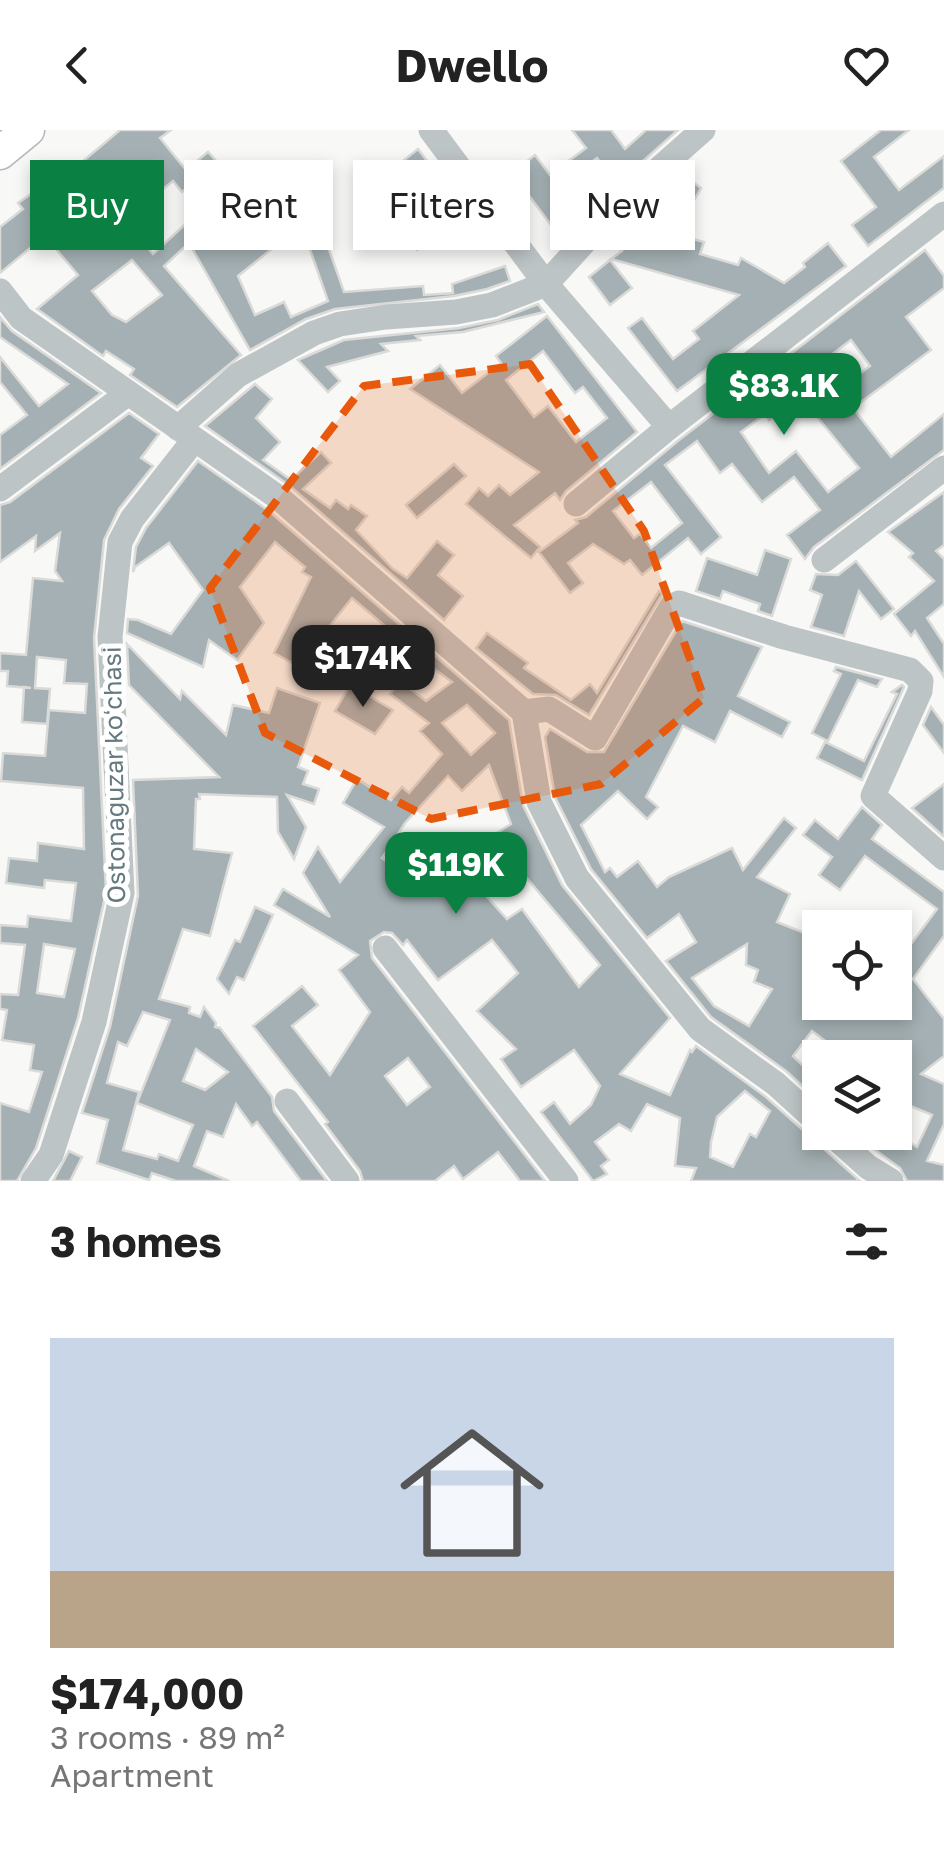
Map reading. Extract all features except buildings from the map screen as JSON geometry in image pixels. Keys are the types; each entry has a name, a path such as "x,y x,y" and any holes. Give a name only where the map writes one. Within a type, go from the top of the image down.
{"main road":[{"path":"0,153 28,130"}],"street":[{"path":"431,130 546,284 668,428"},
{"path":"546,284 617,206 703,130"},
{"path":"576,504 944,214"},
{"name":"Ostonaguzar koʻchasi","path":"34,1181 51,1155 94,1022 122,894 110,637 120,542 132,519 186,434 238,375 314,333 356,322 492,305 546,284"},
{"path":"0,291 21,318 279,498 524,712 539,802 578,878 700,1028 802,1108"},
{"path":"0,489 127,394"},
{"path":"824,560 944,468"},
{"path":"524,712 549,709 595,738 672,606 679,603 910,670 921,682 920,691 873,796 944,858"},
{"path":"386,948 566,1181"},
{"path":"287,1101 347,1181"},
{"path":"849,1150 891,1181"}],"highlighted area":[{"path":"530,364 644,531 704,698 601,784 431,819 265,733 210,588 364,386"}]}
